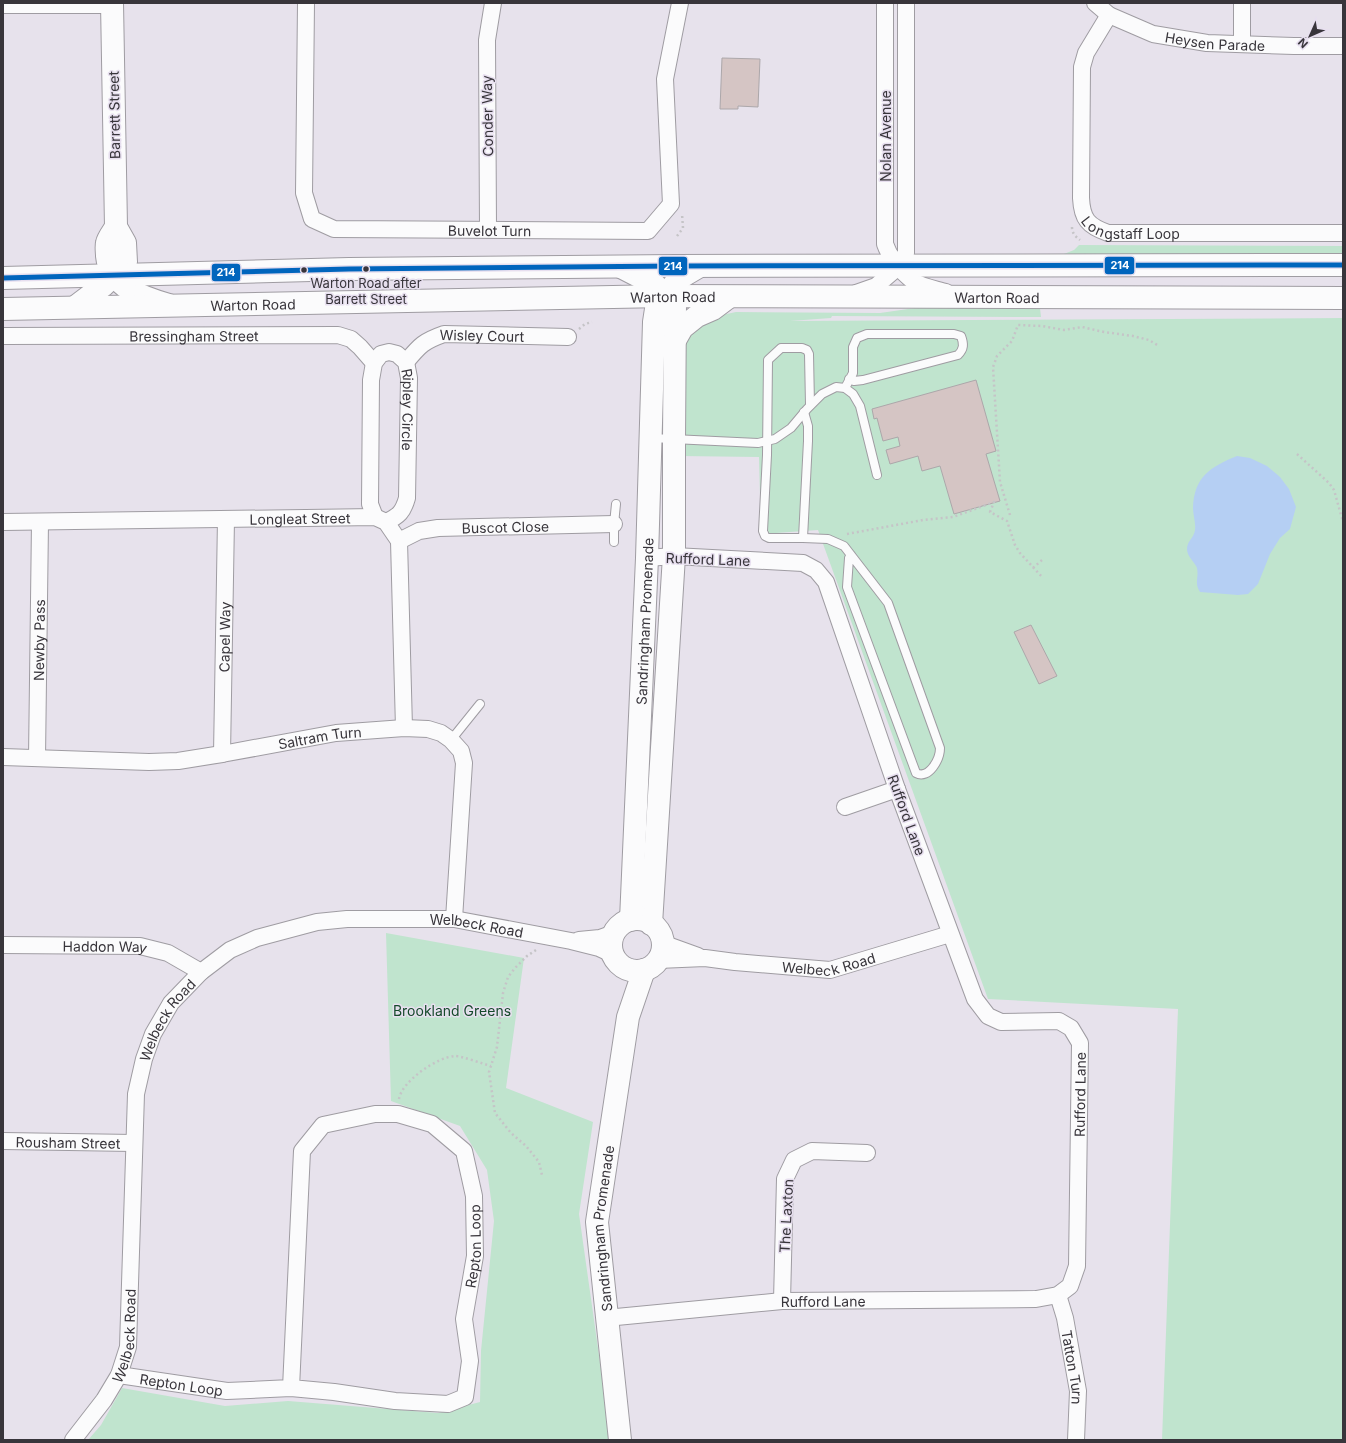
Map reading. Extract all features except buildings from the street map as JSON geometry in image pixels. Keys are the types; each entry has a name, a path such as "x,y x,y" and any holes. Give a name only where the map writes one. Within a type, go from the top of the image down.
{"main road":[{"name":"Barrett Street","path":"75,307 87,299 126,262 125,243 116,227 112,4"},
{"path":"3,278 349,269 897,265 1343,265"},
{"name":"Sandringham Promenade","path":"641,922 647,558 654,322 656,309 678,280 700,266"},
{"name":"Sandringham Promenade","path":"621,267 654,284 675,305 674,556 641,922"},
{"path":"113,275 129,289 143,296 172,305"},
{"name":"Warton Road","path":"3,309 665,296 1343,298"},
{"path":"674,342 682,328 697,316 713,309 729,297"},
{"path":"614,933 624,922 641,922 661,935 640,959"},
{"name":"Sandringham Promenade","path":"614,933 611,947 640,959 628,1017 597,1222 620,1440"}],"street":[{"name":"Buvelot Turn","path":"306,3 304,193 312,219 334,229 648,230 671,204 665,79 680,3"},
{"name":"Conder Way","path":"488,229 487,40 493,3"},
{"name":"Nolan Avenue","path":"885,3 885,244 887,251 900,270 914,282 963,297"},
{"name":"Nolan Avenue","path":"848,297 876,286 896,269 897,265 906,253 906,3"},
{"name":"Heysen Parade","path":"1095,3 1109,15 1153,34 1207,43 1343,46"},
{"path":"1242,3 1242,44"},
{"path":"3,5 112,4"},
{"name":"Longstaff Loop","path":"1109,15 1086,53 1082,67 1081,203 1084,218 1090,224 1097,229 1108,233 1343,233"},
{"name":"Wisley Court","path":"406,362 427,340 444,334 568,337"},
{"name":"Bressingham Street","path":"3,336 338,335 351,339 374,363"},
{"name":"Ripley Circle","path":"374,363 381,354 389,352 397,354 406,362 409,378 407,498 405,507 398,517 380,519"},
{"path":"374,363 371,380 370,504 380,519 399,541 404,728"},
{"name":"Longleat Street","path":"3,522 226,519 380,519"},
{"name":"Capel Way","path":"222,754 226,519"},
{"name":"Newby Pass","path":"37,758 40,522"},
{"name":"Buscot Close","path":"399,541 419,531 438,528 614,524"},
{"name":"Rufford Lane","path":"606,1318 782,1301 1036,1299 1058,1295 1070,1286 1077,1266 1080,1043 1071,1028 1059,1021 1001,1022 988,1016 975,999 896,789 826,582 816,570 803,563 674,556 647,558"},
{"name":"Saltram Turn","path":"3,756 149,762 178,761 336,733 404,728 428,729 441,733 451,740 461,751 464,763 454,919"},
{"path":"845,807 896,789"},
{"name":"Welbeck Road","path":"74,1440 104,1400 119,1375 128,1347 136,1094 144,1059 151,1040 171,1003 201,972 230,950 257,938 317,922 347,920 454,919 571,941 640,959 705,958 830,970 950,934"},
{"name":"Welbeck Road","path":"571,941 600,938 614,933"},
{"name":"Haddon Way","path":"3,946 140,946 168,953 201,972"},
{"name":"Repton Loop","path":"119,1375 226,1392 290,1388 334,1392 395,1401 448,1404 465,1397 470,1360 464,1319 475,1256 474,1196 464,1151 432,1124 398,1114 375,1114 323,1125 302,1151 290,1388"},
{"name":"Rousham Street","path":"3,1141 134,1143"},
{"name":"The Laxton","path":"782,1301 786,1179 794,1160 812,1151 867,1152"},
{"name":"Tatton Turn","path":"1058,1295 1065,1318 1078,1391 1076,1440"}],"lane":[{"path":"845,388 849,379 852,373 853,347 857,338 867,334 954,334 961,336 964,343 962,351 958,355 863,380 854,381 849,379"},
{"path":"810,405 809,354 807,350 802,348 781,348 768,360 767,441 763,531 765,536 770,538 828,539 844,546 851,555 888,603 938,741 940,752 930,771 925,774 920,775 916,773 847,587 849,558 851,555"},
{"path":"650,438 758,443 775,439 790,428 822,394 836,387 845,388 853,394 860,406 877,475"},
{"path":"803,538 808,440 808,426 804,412"},
{"path":"614,542 616,504"},
{"path":"451,740 480,704"}],"path":[{"path":"1010,515 1000,482 993,367 997,356 1012,341 1018,325 1042,326 1064,330 1082,327 1133,336 1149,340 1159,346"},
{"path":"1297,454 1329,483 1334,490 1343,522"},
{"path":"839,544 846,534 923,520 953,517 994,502 990,512 1007,521 1015,545 1043,578"},
{"path":"1033,568 1042,560"},
{"path":"539,948 527,956 515,968 508,978 503,993 497,1047 489,1072 495,1113 511,1133 526,1146 539,1162 542,1175"},
{"path":"398,1114 400,1095 408,1082 442,1058 457,1056 491,1066"}],"green space":[{"path":"1079,245 1343,246 1343,258 1064,257 1064,254 1074,250"},
{"path":"922,307 1040,308 1041,317 832,316 831,318 790,321 1343,318 1343,1440 1162,1440 1178,1009 988,999 818,530 761,534 759,457 679,456 683,346 688,332 722,315 736,312 880,313"},
{"name":"Brookland Greens","path":"386,933 524,958 506,1088 593,1122 579,1214 611,1440 88,1440 101,1425 122,1388 225,1406 288,1401 438,1413 480,1402 481,1351 494,1221 487,1170 460,1126 391,1101"}],"water":[{"path":"1237,456 1250,458 1267,466 1280,477 1289,489 1296,507 1290,529 1280,538 1270,554 1258,584 1248,594 1238,595 1200,592 1197,586 1197,568 1187,552 1188,544 1195,530 1193,508 1196,488 1205,474 1211,469"}],"transit line":[{"name":"214","path":"3,278 349,269 676,266 1343,265"}],"place":[{"name":"Warton Road after Barrett Street","path":"366,269"}]}
